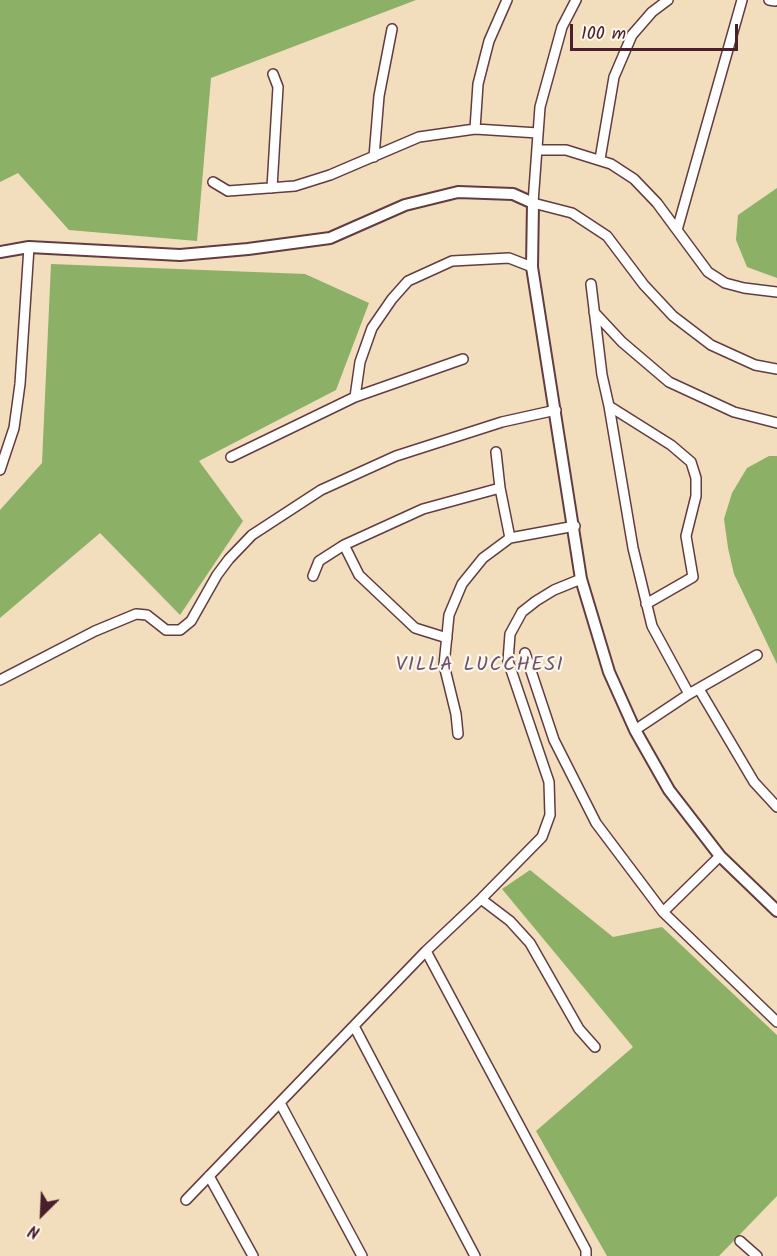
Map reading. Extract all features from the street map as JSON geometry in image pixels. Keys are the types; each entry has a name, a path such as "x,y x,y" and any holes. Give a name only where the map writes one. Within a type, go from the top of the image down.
{"street":[{"path":"474,129 478,84 489,40 507,0"},
{"path":"576,0 562,27 540,107 533,203 532,267 582,579 609,672 635,730 669,790 720,856 777,910"},
{"path":"600,159 614,76 632,35 652,12 668,0"},
{"path":"677,230 742,0"},
{"path":"374,157 379,96 392,29"},
{"path":"272,188 278,87 273,74"},
{"path":"213,182 228,191 295,186 330,175 418,137 474,129 538,133"},
{"path":"537,150 566,150 611,164 634,179 657,203 708,272 725,283 777,292"},
{"path":"0,252 29,247 180,255 248,249 330,238 405,205 458,192 513,194 533,203 572,213 607,236 644,285 673,316 711,345 755,364 777,369"},
{"path":"0,470 14,428 17,406 29,247"},
{"path":"355,397 360,362 372,328 408,281 452,261 510,258 532,267"},
{"path":"591,284 602,375 633,548 646,604 652,626 689,694"},
{"path":"594,312 622,342 669,382 734,412 777,423"},
{"path":"231,457 355,397 463,359"},
{"path":"609,406 671,445 691,462 696,478 696,496 686,536 693,578 646,604"},
{"path":"0,680 94,631 136,614 147,615 166,630 180,630 191,621 217,575 252,535 321,490 396,456 502,422 556,410"},
{"path":"496,452 500,488 510,538"},
{"path":"313,576 320,561 345,545 423,509 500,488"},
{"path":"458,734 456,714 444,665 449,615 462,584 483,558 510,538 574,526"},
{"path":"345,545 359,575 415,628 447,638"},
{"path":"186,1200 426,951 542,837 550,815 549,782 508,661 510,634 522,612 536,601 554,590 582,579"},
{"path":"525,653 554,740 597,823 663,912 777,1022"},
{"path":"635,730 689,694 757,656"},
{"path":"699,689 754,782 777,807"},
{"path":"663,912 720,856"},
{"path":"481,899 510,921 530,943 579,1029 595,1047"},
{"path":"426,951 586,1250 586,1256"},
{"path":"354,1026 475,1256"},
{"path":"280,1102 362,1256"},
{"path":"209,1176 253,1256"},
{"path":"740,1241 757,1256"}],"green space":[{"path":"0,0 416,0 211,78 197,241 69,230 18,173 0,182"},
{"path":"777,188 777,278 747,267 736,240 738,215"},
{"path":"51,264 305,274 369,303 336,390 199,461 243,521 180,615 100,533 0,618 0,510 42,463"},
{"path":"769,456 777,456 777,664 734,574 724,519 732,493 747,468"},
{"path":"530,870 613,937 662,927 777,1035 777,1196 719,1256 607,1256 536,1131 633,1047 502,889"}],"district":[{"name":"VILLA LUCCHESI","path":"480,667"}]}
